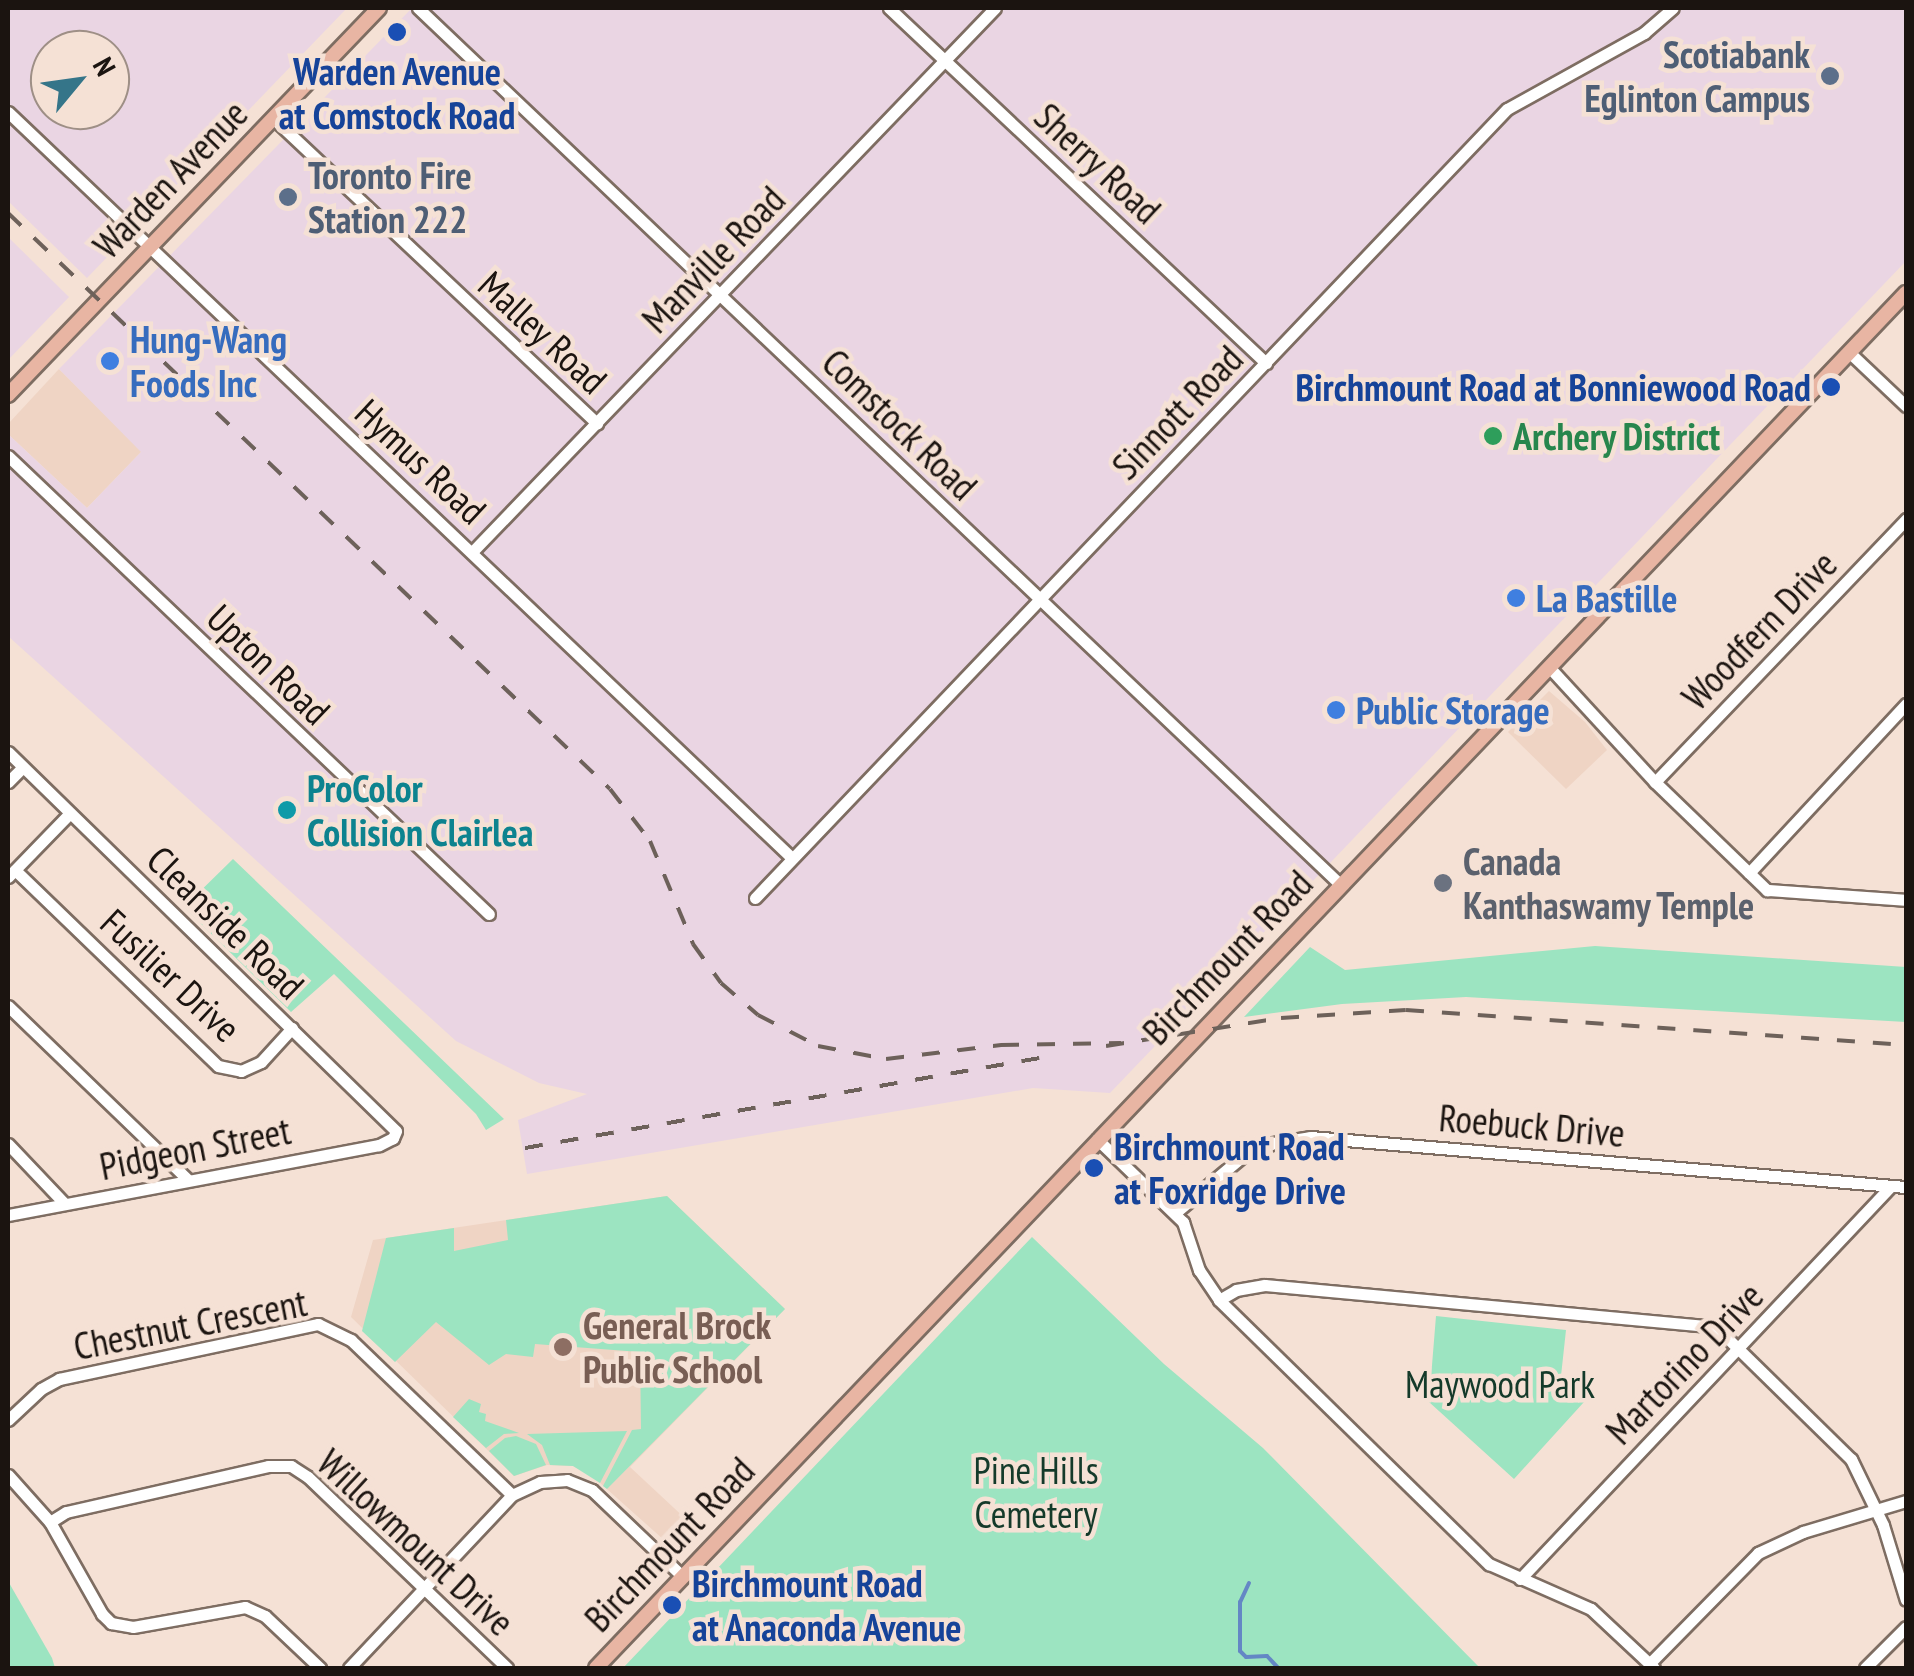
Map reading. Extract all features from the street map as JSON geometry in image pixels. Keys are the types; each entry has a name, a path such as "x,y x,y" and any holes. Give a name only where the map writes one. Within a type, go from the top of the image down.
{"main road":[{"name":"Warden Avenue","path":"8,395 379,8"},
{"name":"Birchmount Road","path":"596,1668 1906,292"}],"street":[{"name":"Comstock Road","path":"418,8 1341,885"},
{"name":"Sherry Road","path":"889,8 1266,363"},
{"name":"Manville Road","path":"474,551 995,8"},
{"name":"Sinnott Road","path":"755,898 1507,110 1644,33 1674,8"},
{"name":"Hymus Road","path":"8,112 148,250 474,551 792,857"},
{"name":"Malley Road","path":"274,119 597,422"},
{"path":"1850,353 1906,406"},
{"name":"Upton Road","path":"8,456 489,914"},
{"name":"Woodfern Drive","path":"1655,782 1906,519"},
{"path":"1550,668 1655,782 1749,873 1774,892 1905,897"},
{"path":"1749,873 1906,704"},
{"name":"Cleanside Road","path":"8,752 393,1123 394,1138"},
{"path":"8,782 22,767"},
{"path":"11,873 70,813"},
{"name":"Fusilier Drive","path":"11,873 218,1066 240,1071 261,1062 292,1028"},
{"path":"8,1006 188,1180"},
{"name":"Roebuck Drive","path":"1175,1213 1243,1156 1273,1143 1310,1137 1906,1188"},
{"name":"Pidgeon Street","path":"8,1215 379,1145 394,1138"},
{"path":"1097,1139 1184,1222 1199,1270 1219,1300 1489,1564 1592,1609 1652,1666 1758,1553 1803,1532 1906,1501"},
{"path":"8,1144 64,1204"},
{"name":"Martorino Drive","path":"1520,1579 1890,1188"},
{"path":"1219,1300 1236,1290 1265,1285 1716,1327 1840,1444 1875,1510 1906,1600"},
{"name":"Chestnut Crescent","path":"8,1420 41,1389 59,1379 318,1324 351,1340 512,1495"},
{"name":"Willowmount Drive","path":"50,1522 66,1512 268,1466 290,1466 508,1668"},
{"path":"8,1474 50,1522 102,1614 111,1622 134,1627 245,1606 265,1616 320,1668"},
{"path":"349,1668 512,1495 548,1480 584,1485 684,1577"},
{"path":"1865,1668 1906,1627"}],"shaded area":[{"path":"8,8 347,8 87,278 8,201"},
{"path":"412,8 1906,8 1906,261 1110,1093 1033,1088 527,1174 518,1120 587,1094 539,1083 456,1041 8,636 8,434 87,508 141,452 59,369"},
{"path":"8,237 69,297 8,360"},
{"path":"59,369 142,451 87,508 8,434 8,424"},
{"path":"1549,691 1585,722 1607,750 1566,789 1508,732"},
{"name":"General Brock Public School","path":"667,1196 785,1309 630,1467 703,1535 682,1556 590,1474 573,1466 547,1465 514,1476 351,1317 373,1240"}],"green space":[{"path":"233,859 504,1119 486,1130 476,1114 334,974 291,1012 184,907"},
{"path":"1595,946 1906,967 1906,1022 1466,997 1342,1004 1244,1017 1310,947 1345,970"},
{"name":"General Brock Public School","path":"667,1196 785,1309 607,1489 603,1486 632,1430 641,1429 640,1352 535,1344 533,1357 506,1354 489,1365 436,1322 395,1362 362,1331 386,1238 454,1228 454,1251 508,1240 506,1220"},
{"name":"Pine Hills Cemetery","path":"1032,1237 1164,1364 1263,1448 1480,1668 623,1668"},
{"name":"Maywood Park","path":"1436,1316 1566,1330 1561,1376 1584,1402 1514,1479 1429,1402"},
{"path":"469,1399 481,1404 479,1412 486,1414 485,1421 519,1433 504,1434 486,1448 453,1417"},
{"path":"627,1431 600,1483 573,1466 550,1465 542,1445 527,1434"},
{"path":"516,1436 536,1444 546,1465 514,1476 489,1451 505,1438"},
{"path":"8,1581 52,1658 55,1668 8,1668"}],"waterway":[{"path":"1249,1583 1240,1602 1240,1651 1246,1657 1267,1656 1278,1668"}],"railway":[{"path":"8,213 610,789 650,841 693,944 721,983 758,1015 818,1046 886,1059 1001,1045 1121,1043"},
{"path":"1106,1046 1281,1018 1406,1010 1906,1045"},
{"path":"525,1148 1057,1055"}],"place":[{"name":"Warden Avenue at Comstock Road","path":"397,32"},
{"name":"Scotiabank Eglinton Campus","path":"1830,76"},
{"name":"Toronto Fire Station 222","path":"288,197"},
{"name":"Hung-Wang Foods Inc","path":"110,361"},
{"name":"Birchmount Road at Bonniewood Road","path":"1831,387"},
{"name":"Archery District","path":"1493,436"},
{"name":"La Bastille","path":"1516,598"},
{"name":"Public Storage","path":"1336,710"},
{"name":"ProColor Collision Clairlea","path":"287,810"},
{"name":"Canada Kanthaswamy Temple","path":"1443,883"},
{"name":"Birchmount Road at Foxridge Drive","path":"1094,1168"},
{"name":"General Brock Public School","path":"563,1347"},
{"name":"Birchmount Road at Anaconda Avenue","path":"672,1605"}]}
